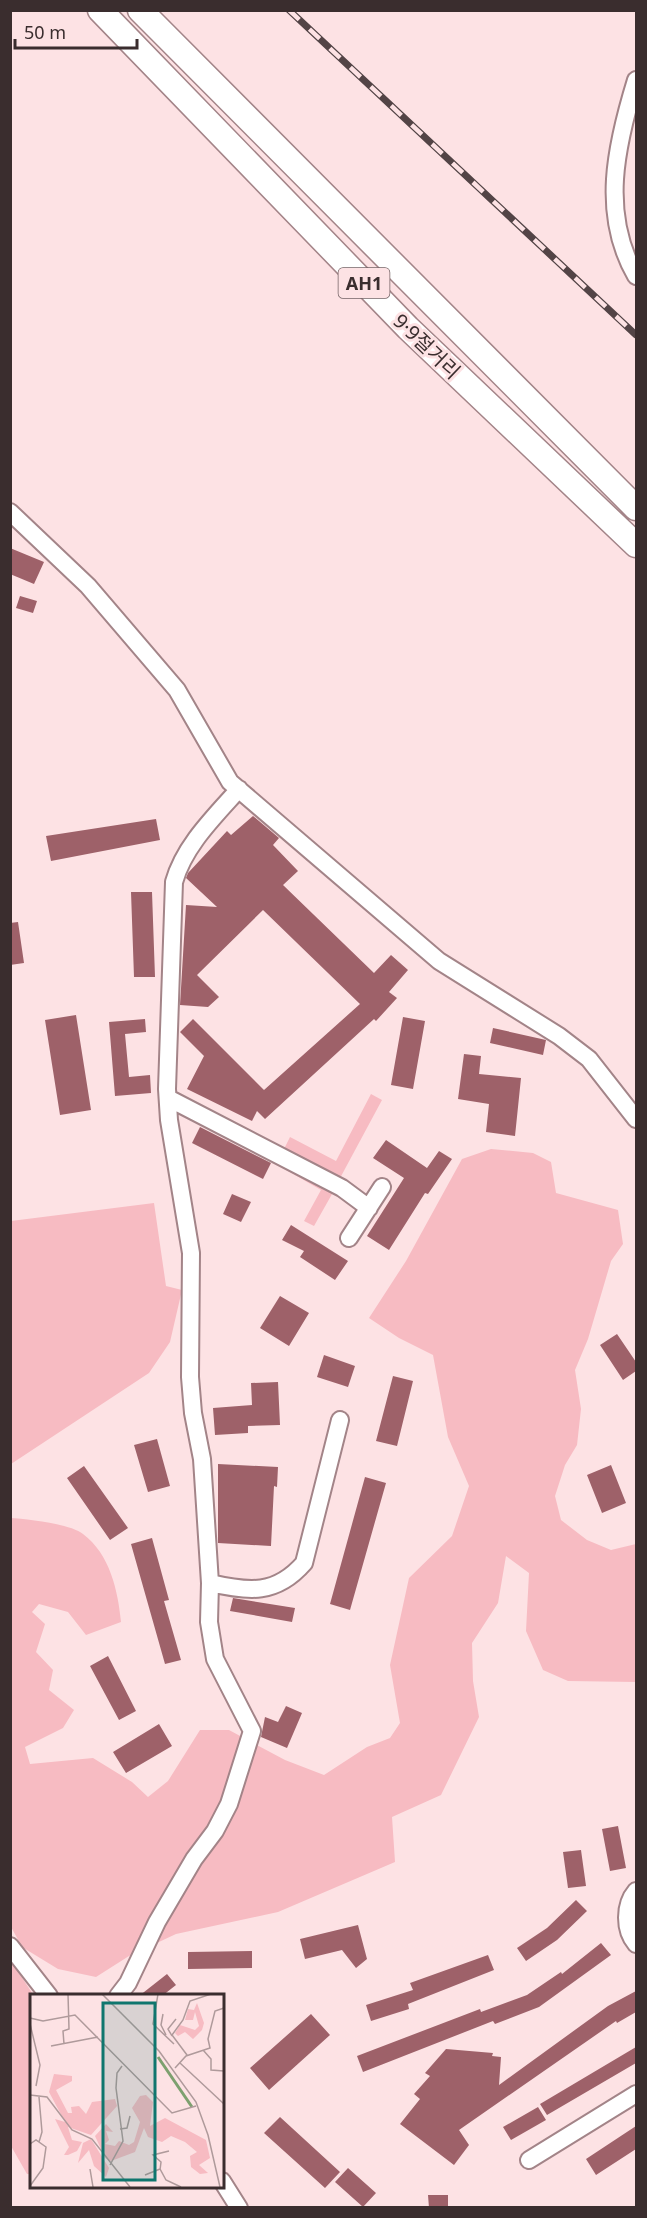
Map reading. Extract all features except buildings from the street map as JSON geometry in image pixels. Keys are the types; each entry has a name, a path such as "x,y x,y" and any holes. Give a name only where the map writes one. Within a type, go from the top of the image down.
{"highway":[{"name":"9·9절거리","path":"100,10 408,328 636,545"},
{"name":"9·9절거리","path":"140,10 636,508"}],"street":[{"path":"636,80 618,147 614,179 616,226 627,259 636,276"},
{"path":"10,512 88,586 177,690 215,757 239,789 439,960 559,1036 589,1059 636,1119"},
{"path":"120,1994 128,1983 157,1922 194,1859 215,1832 229,1804 252,1731 215,1659 209,1622 210,1582 202,1459 193,1413 190,1377 192,1253 168,1098 166,1062 174,882 179,864 207,826 239,789"},
{"path":"168,1098 342,1188 369,1208"},
{"path":"349,1238 382,1187"},
{"path":"210,1582 256,1590 274,1586 292,1577 304,1563 340,1420"},
{"path":"636,1892 629,1900 627,1913 631,1937 636,1944"},
{"path":"10,1946 48,1994"},
{"path":"530,2160 636,2094"},
{"path":"224,2184 239,2208"}],"shaded area":[{"path":"371,1094 382,1100 339,1180 283,1151 290,1137 336,1161"},
{"path":"491,1149 533,1153 551,1162 556,1193 618,1210 623,1244 611,1261 588,1339 575,1370 581,1409 577,1445 565,1465 555,1496 561,1520 587,1540 611,1550 636,1544 636,1682 568,1681 543,1670 526,1631 529,1573 506,1556 498,1603 472,1643 473,1681 479,1717 441,1795 392,1817 395,1862 278,1912 176,1934 129,1956 96,1977 58,1969 22,1947 10,1925 10,1518 69,1527 77,1530 92,1542 106,1562 111,1574 118,1598 121,1622 86,1635 68,1612 39,1604 32,1612 45,1624 36,1652 53,1670 49,1690 74,1710 63,1728 25,1747 30,1764 93,1758 132,1782 148,1797 168,1781 200,1730 229,1730 285,1760 324,1775 367,1747 390,1738 400,1723 390,1665 409,1578 452,1536 469,1486 448,1437 433,1355 399,1338 369,1318 406,1261 462,1159"},
{"path":"285,1160 336,1187 314,1226 304,1221 321,1190 281,1167"},
{"path":"154,1203 166,1286 182,1290 170,1342 149,1373 11,1464 11,1221"},
{"path":"10,1959 33,1994 30,1994 30,2174 27,2174 11,2146"}],"railway":[{"path":"289,10 636,335"}]}
